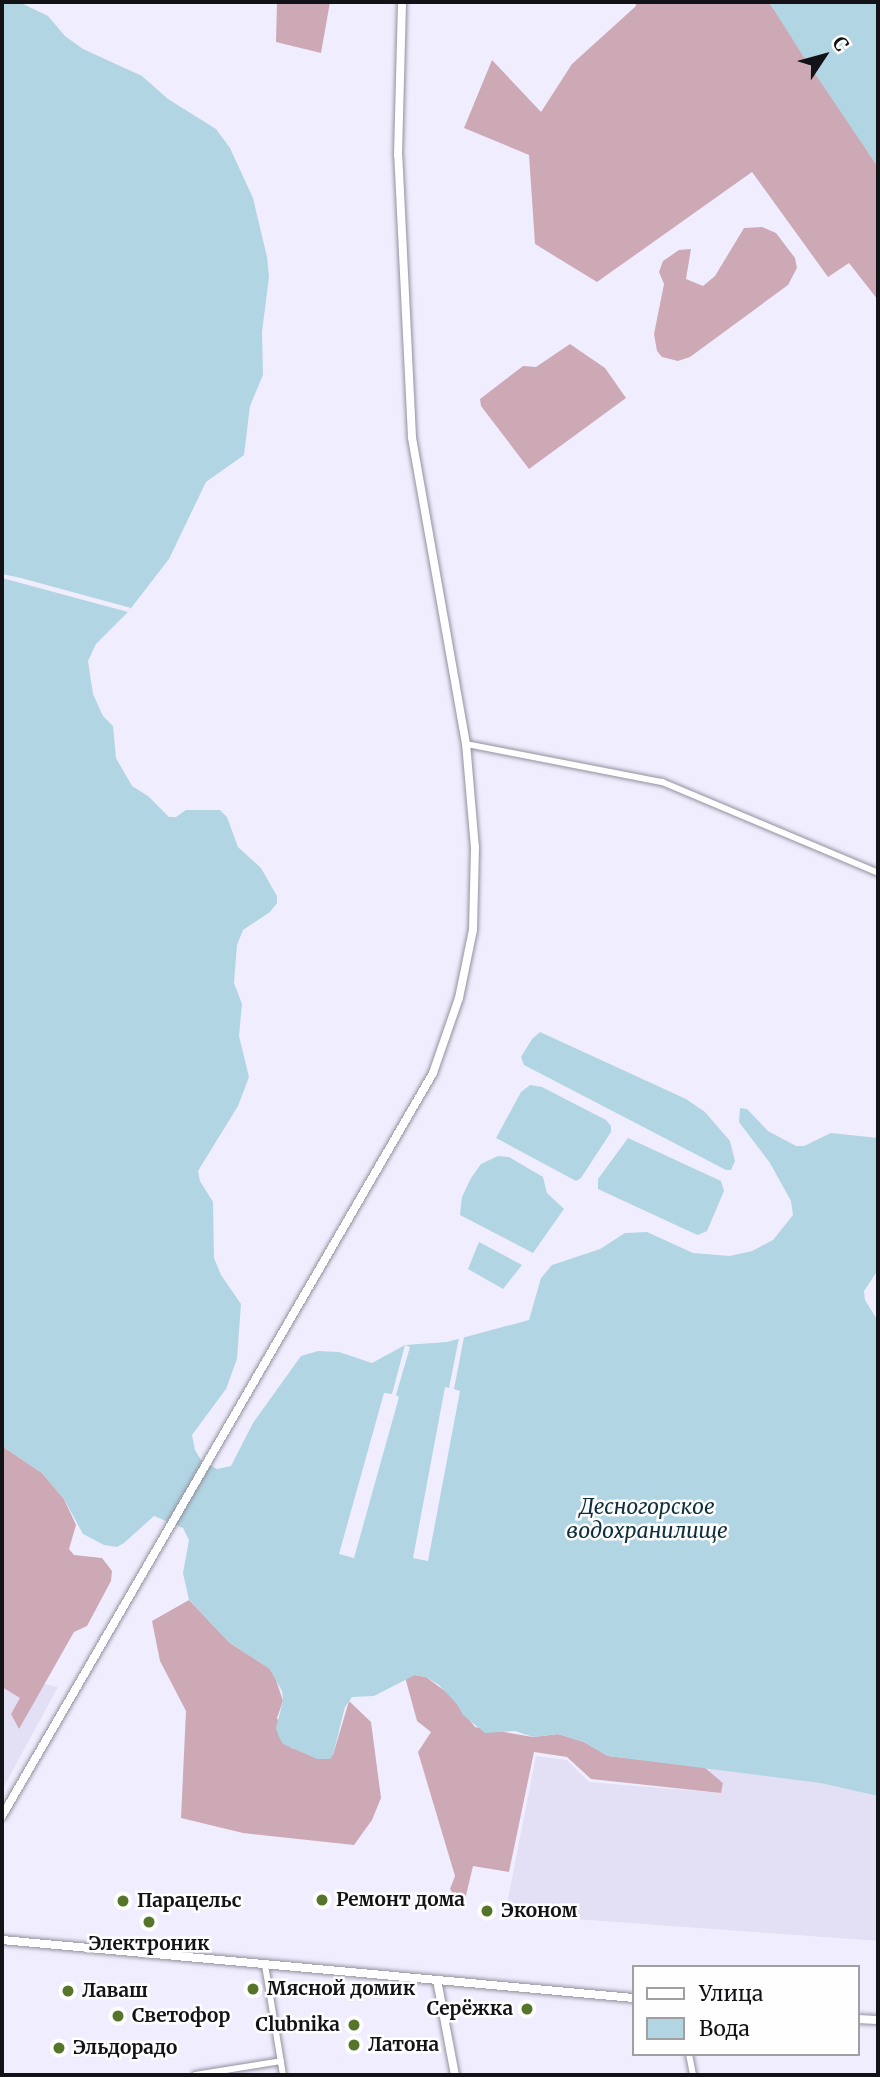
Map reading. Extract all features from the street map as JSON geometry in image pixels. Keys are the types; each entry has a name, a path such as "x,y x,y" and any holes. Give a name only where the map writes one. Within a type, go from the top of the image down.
{"street":[{"path":"2,1816 433,1073 459,998 472,930 475,848 466,744 412,437 398,155 402,2"},
{"path":"466,744 662,782 878,873"},
{"path":"2,1940 632,1998"},
{"path":"265,1965 284,2075"},
{"path":"437,1980 455,2075"},
{"path":"859,2018 878,2020"},
{"path":"689,2056 692,2075"},
{"path":"195,2075 281,2061"}],"shaded area":[{"path":"277,2 330,2 321,53 276,42"},
{"path":"635,2 769,2 878,167 878,300 849,263 828,277 752,172 597,282 535,244 529,155 464,128 492,60 541,112 572,64 636,6"},
{"path":"762,227 776,233 795,258 797,268 788,285 690,357 678,361 662,357 657,351 654,334 664,284 659,272 663,261 679,250 691,249 686,279 703,286 715,276 744,228"},
{"path":"570,344 605,368 626,398 529,469 481,406 480,399 523,366 536,367"},
{"path":"2,1446 42,1473 64,1499 76,1525 69,1549 74,1555 102,1558 112,1571 111,1581 87,1626 74,1632 19,1729 11,1714 20,1698 2,1687"},
{"path":"189,1600 230,1643 269,1668 283,1701 277,1718 291,1748 333,1755 349,1701 371,1722 381,1798 372,1820 354,1845 243,1833 181,1818 186,1711 160,1661 152,1621"},
{"path":"2,1674 58,1687 2,1790"},
{"path":"405,1677 426,1677 449,1694 475,1727 533,1737 558,1734 584,1742 608,1756 704,1767 723,1783 721,1793 591,1779 567,1757 534,1752 509,1872 473,1866 463,1908 450,1889 455,1876 418,1752 431,1732 417,1721"},
{"path":"536,1756 567,1760 589,1782 721,1793 723,1783 704,1767 820,1783 878,1796 878,1941 505,1914"}],"water":[{"name":"Десногорское водохранилище","path":"2,2 19,2 48,16 65,36 83,49 142,76 168,99 216,129 230,148 253,198 267,257 269,277 262,332 263,375 250,406 244,455 206,482 169,559 128,612 96,644 88,661 93,694 103,716 113,726 116,758 132,786 148,796 169,817 176,817 186,810 220,810 227,817 238,847 261,868 277,896 277,903 270,912 243,930 237,945 234,983 242,1004 239,1036 249,1077 238,1106 198,1171 200,1181 213,1202 214,1258 221,1275 241,1304 237,1359 226,1389 192,1435 195,1450 201,1460 217,1469 231,1466 253,1423 301,1356 318,1351 339,1352 372,1363 405,1345 447,1342 529,1320 541,1278 552,1265 600,1249 625,1233 647,1232 693,1253 730,1256 752,1251 773,1240 793,1215 791,1201 770,1163 739,1122 740,1108 747,1109 768,1131 796,1146 804,1146 831,1133 878,1138 878,1270 864,1291 865,1300 878,1321 878,1796 820,1783 608,1756 584,1742 558,1734 533,1737 515,1731 485,1733 463,1715 457,1704 439,1685 426,1677 415,1675 374,1696 352,1697 345,1707 333,1755 330,1759 317,1759 283,1744 279,1737 276,1728 283,1701 282,1691 269,1668 230,1643 189,1600 183,1573 189,1540 183,1528 154,1516 124,1543 117,1547 104,1545 83,1534 64,1499 42,1473 2,1446"},
{"path":"769,2 878,2 878,167 803,56"},
{"path":"540,1032 686,1099 705,1112 730,1141 735,1161 731,1170 726,1170 524,1065 521,1057 532,1039"},
{"path":"530,1085 542,1087 606,1120 611,1126 611,1132 581,1178 576,1181 496,1138 521,1092"},
{"path":"628,1138 721,1181 724,1191 707,1231 698,1235 598,1189 598,1179"},
{"path":"498,1156 509,1157 543,1177 547,1193 564,1209 533,1253 460,1215 462,1197 471,1178 481,1164"},
{"path":"479,1242 522,1265 503,1289 468,1269"}],"pier":[{"path":"2,574 131,608 128,612 2,578"},
{"path":"464,1337 454,1389 460,1391 428,1561 413,1558 445,1387 449,1388 459,1338"},
{"path":"405,1345 410,1347 396,1395 399,1397 354,1558 339,1554 384,1393 392,1394"}],"place":[{"name":"Ремонт дома","path":"322,1900"},
{"name":"Парацельс","path":"123,1901"},
{"name":"Эконом","path":"487,1911"},
{"name":"Электроник","path":"149,1922"},
{"name":"Мясной домик","path":"253,1989"},
{"name":"Лаваш","path":"68,1991"},
{"name":"Серёжка","path":"527,2009"},
{"name":"Светофор","path":"118,2016"},
{"name":"Clubnika","path":"354,2025"},
{"name":"Латона","path":"354,2045"},
{"name":"Эльдорадо","path":"59,2048"}]}
